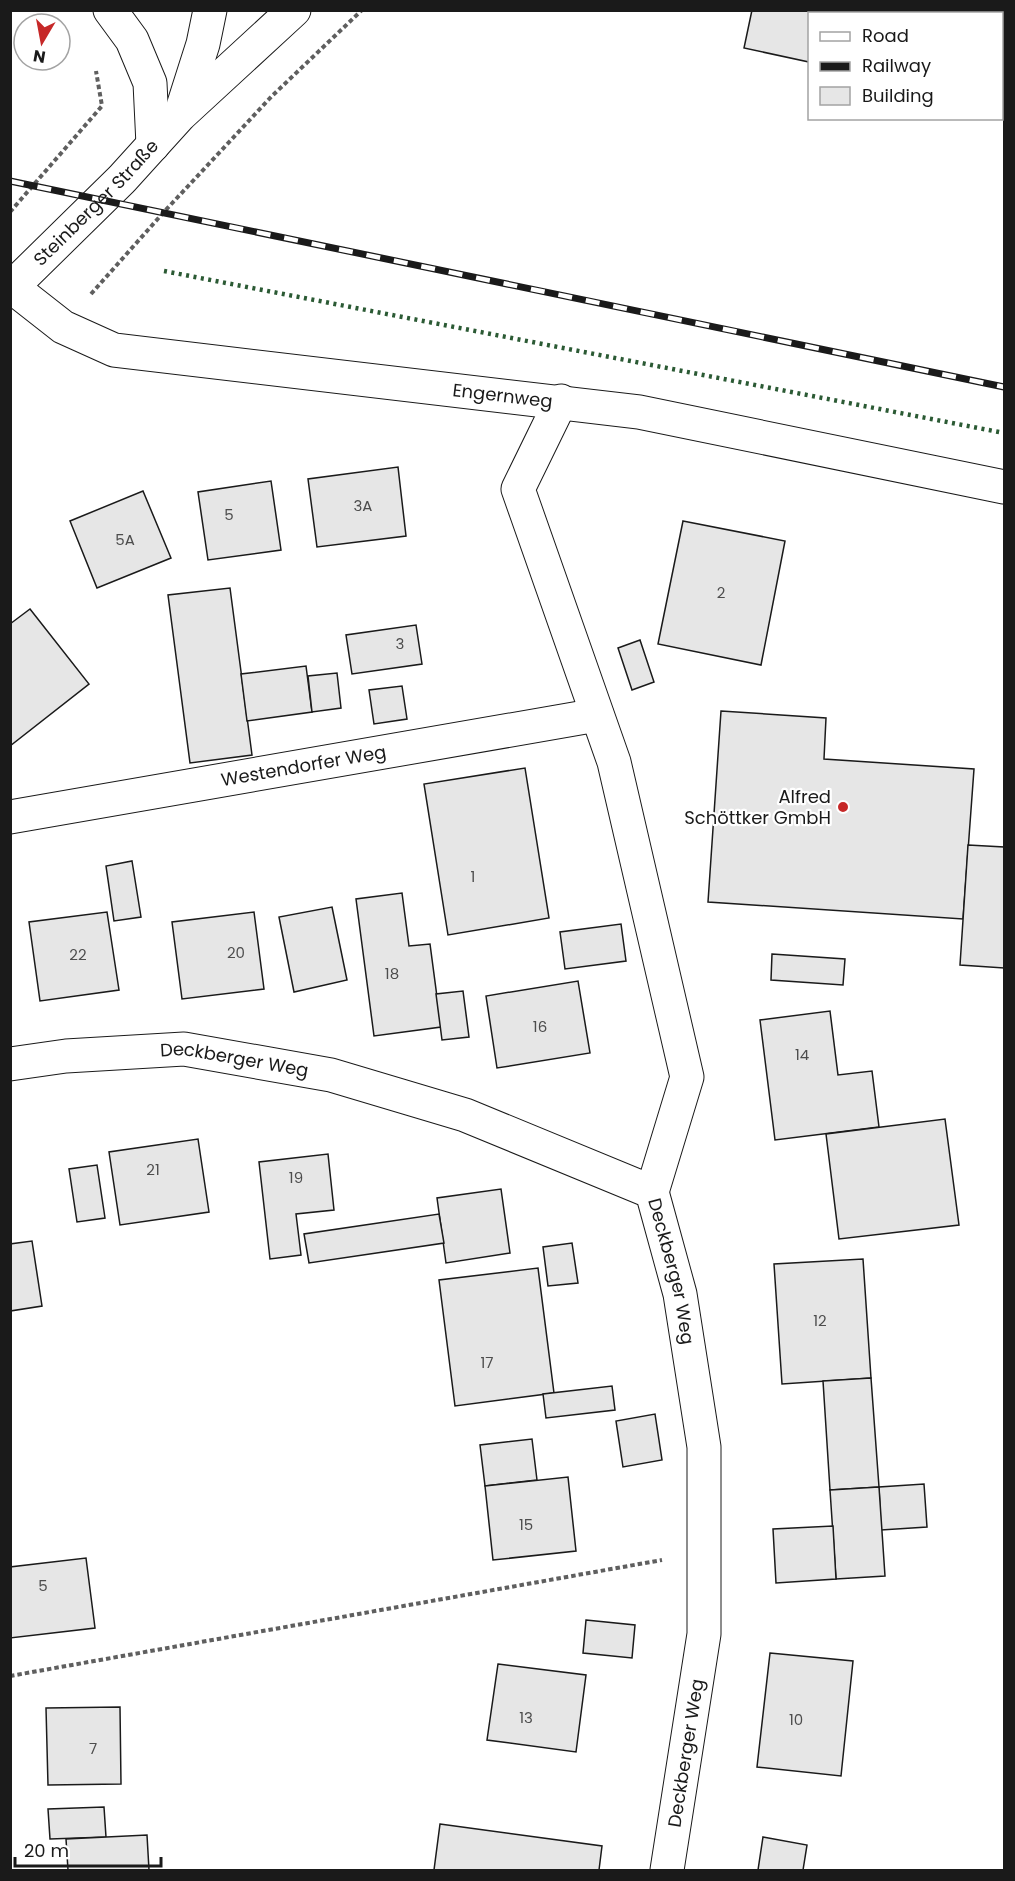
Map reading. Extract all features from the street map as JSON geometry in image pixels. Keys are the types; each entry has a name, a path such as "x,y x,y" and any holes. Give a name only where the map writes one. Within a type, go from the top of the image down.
{"street":[{"path":"110,10 132,40 150,83 153,145"},
{"name":"Steinberger Straße","path":"180,115 203,44 210,10"},
{"path":"260,43 267,10"},
{"name":"Steinberger Straße","path":"11,288 180,115 294,10"},
{"name":"Engernweg","path":"11,288 63,327 114,350 639,412 1005,487"},
{"path":"561,401 518,489 614,762 687,1077 652,1192"},
{"name":"Westendorfer Weg","path":"10,817 597,715"},
{"name":"Deckberger Weg","path":"10,1064 66,1056 184,1049 331,1075 465,1115 652,1192 680,1294 704,1447 704,1634 668,1870"}],"path":[{"path":"63,327 163,213 264,104 362,10"},
{"path":"10,212 102,106 94,63"},
{"path":"10,1676 705,1553"}],"building":[{"path":"752,10 820,10 820,12 808,12 808,62 744,48"},
{"path":"820,10 849,10 848,12 820,12"},
{"path":"398,467 406,536 317,547 308,479"},
{"path":"271,481 281,550 208,560 198,492"},
{"path":"143,491 171,558 97,588 70,521"},
{"path":"683,521 785,541 761,665 658,644"},
{"path":"230,588 252,755 190,763 168,595"},
{"path":"30,609 89,684 10,746 10,624"},
{"path":"416,625 422,664 352,674 346,635"},
{"path":"640,640 654,682 632,690 618,648"},
{"path":"306,666 312,712 247,721 241,674"},
{"path":"337,673 341,708 312,712 308,676"},
{"path":"402,686 407,719 374,724 369,690"},
{"name":"Alfred Schöttker GmbH","path":"721,711 826,718 824,759 974,769 963,919 708,902"},
{"path":"525,768 549,918 448,935 424,784"},
{"path":"968,845 1004,847 1004,968 960,965"},
{"path":"132,861 141,917 114,921 106,866"},
{"path":"402,893 409,946 430,944 441,1027 374,1036 356,899"},
{"path":"332,907 347,980 294,992 279,917"},
{"path":"107,912 119,990 40,1001 29,922"},
{"path":"254,912 264,989 182,999 172,922"},
{"path":"621,924 626,961 565,969 560,932"},
{"path":"772,954 845,959 843,985 771,980"},
{"path":"578,981 590,1053 497,1068 486,996"},
{"path":"463,991 469,1037 442,1040 436,994"},
{"path":"830,1011 838,1075 872,1071 879,1127 775,1140 760,1020"},
{"path":"945,1119 959,1225 839,1239 826,1134"},
{"path":"198,1139 209,1212 120,1225 109,1152"},
{"path":"328,1154 334,1210 296,1214 301,1255 270,1259 259,1162"},
{"path":"97,1165 105,1218 77,1222 69,1169"},
{"path":"501,1189 510,1253 446,1263 437,1198"},
{"path":"439,1214 444,1243 309,1263 304,1234"},
{"path":"32,1241 42,1306 10,1311 10,1244"},
{"path":"572,1243 578,1283 548,1286 543,1247"},
{"path":"863,1259 871,1378 782,1384 774,1264"},
{"path":"538,1268 554,1393 455,1406 439,1280"},
{"path":"871,1378 879,1487 830,1490 823,1381"},
{"path":"612,1386 615,1410 546,1418 543,1394"},
{"path":"655,1414 662,1460 623,1467 616,1421"},
{"path":"532,1439 537,1480 485,1486 480,1445"},
{"path":"568,1477 576,1551 493,1560 485,1486"},
{"path":"924,1484 927,1527 881,1530 879,1487"},
{"path":"879,1487 885,1576 836,1579 830,1490"},
{"path":"833,1526 836,1579 776,1583 773,1529"},
{"path":"86,1558 95,1628 10,1638 10,1567"},
{"path":"586,1620 635,1625 632,1658 583,1653"},
{"path":"770,1653 853,1661 841,1776 757,1767"},
{"path":"498,1664 586,1675 576,1752 487,1740"},
{"path":"120,1707 121,1784 48,1785 46,1708"},
{"path":"104,1807 106,1837 50,1839 48,1809"},
{"path":"440,1824 602,1846 599,1870 434,1870"},
{"path":"147,1835 149,1870 68,1870 66,1839"},
{"path":"763,1837 807,1845 803,1870 758,1870"}],"railway":[{"path":"10,181 1004,387"}],"hedge":[{"path":"164,271 1004,433"}],"place":[{"name":"Alfred Schöttker GmbH","path":"843,807"}]}
